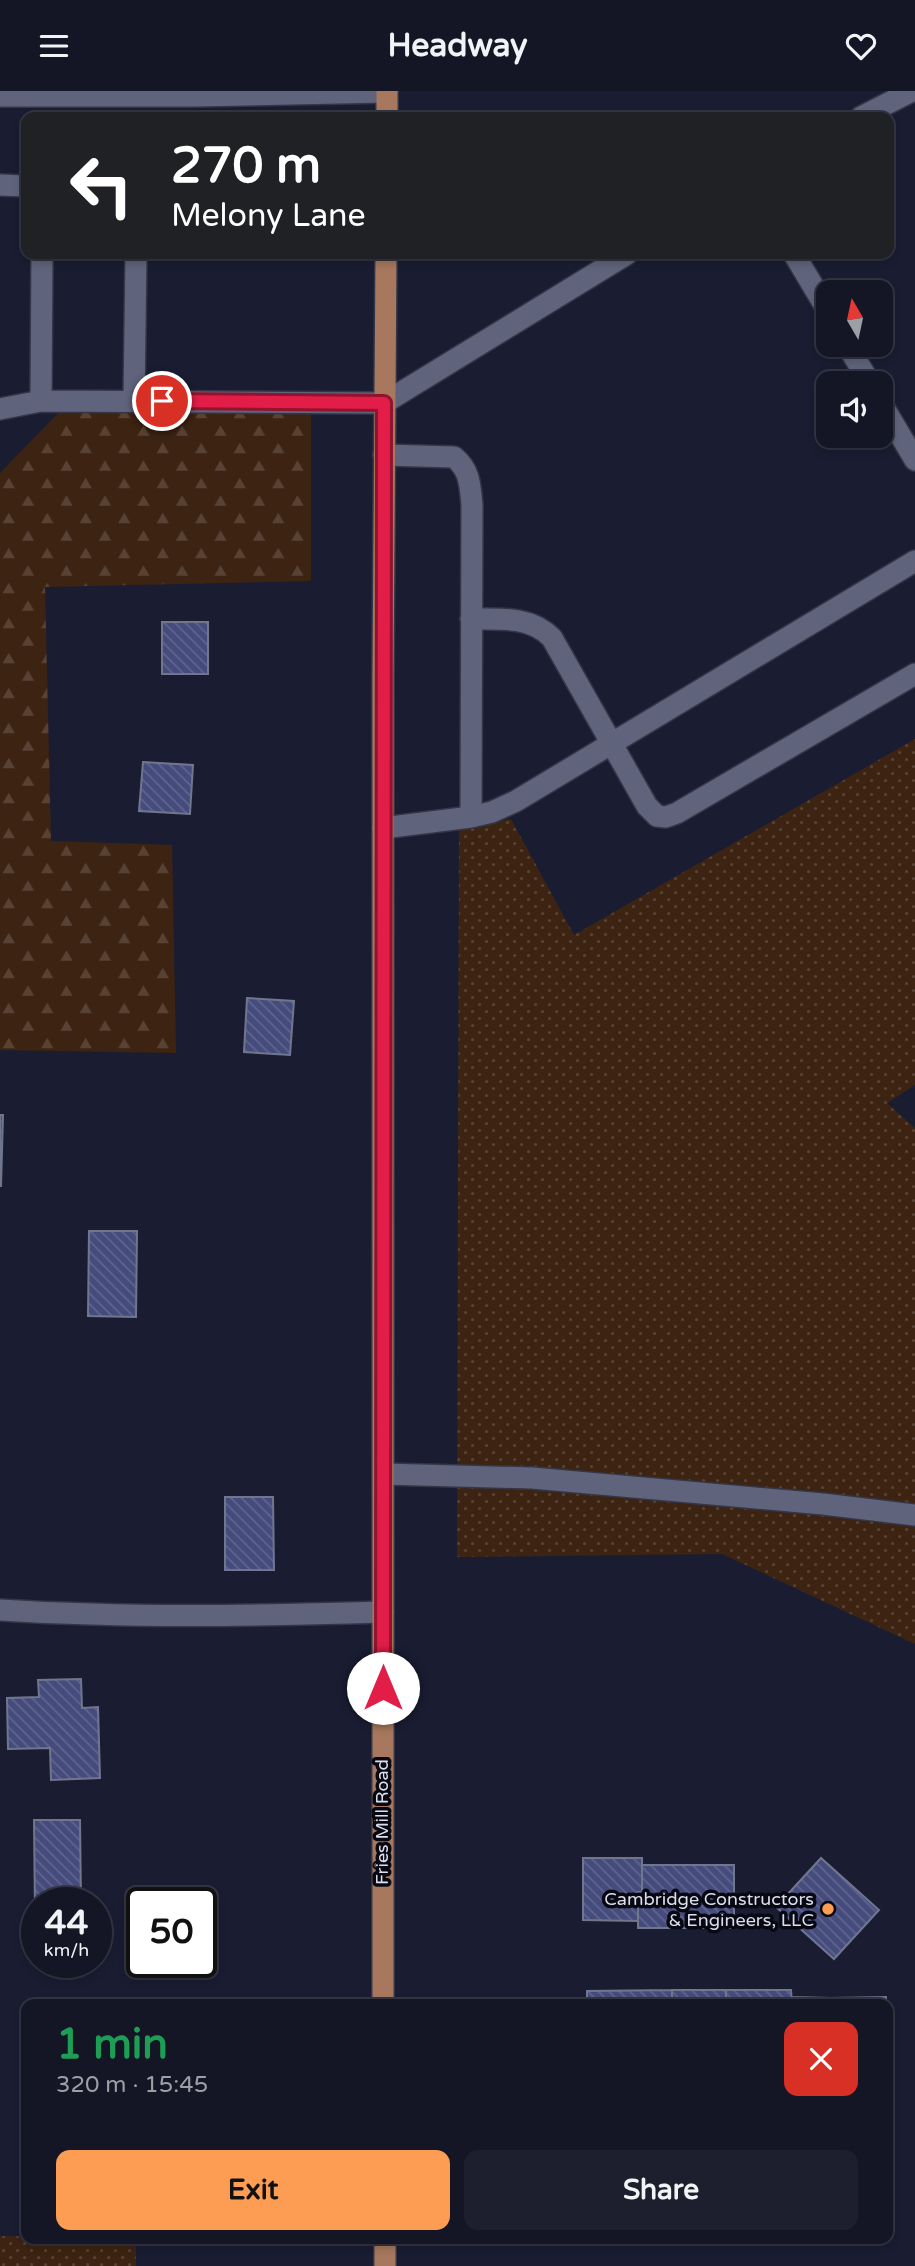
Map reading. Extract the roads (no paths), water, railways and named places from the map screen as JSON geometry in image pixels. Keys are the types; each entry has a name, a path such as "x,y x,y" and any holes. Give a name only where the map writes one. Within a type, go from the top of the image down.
{"main road":[{"path":"387,91 387,112"},
{"name":"Fries Mill Road","path":"383,1999 386,259"},
{"path":"385,2244 385,2266"}],"street":[{"path":"0,96 387,91"},
{"path":"870,112 912,91"},
{"path":"0,185 21,186"},
{"path":"41,401 42,259"},
{"path":"134,400 136,259"},
{"path":"0,409 41,401 384,403 619,259"},
{"path":"797,259 816,291"},
{"path":"893,423 915,460"},
{"path":"384,455 454,457 468,473 472,505 471,817"},
{"path":"383,828 471,817 492,812 516,801 915,561"},
{"path":"471,619 522,621 544,630 562,653 652,812 657,816 666,817 677,813 915,674"},
{"path":"384,1474 532,1478 823,1504 915,1515"},
{"path":"0,1610 77,1615 383,1612"}],"place":[{"name":"Cambridge Constructors & Engineers, LLC","path":"828,1909"}]}
